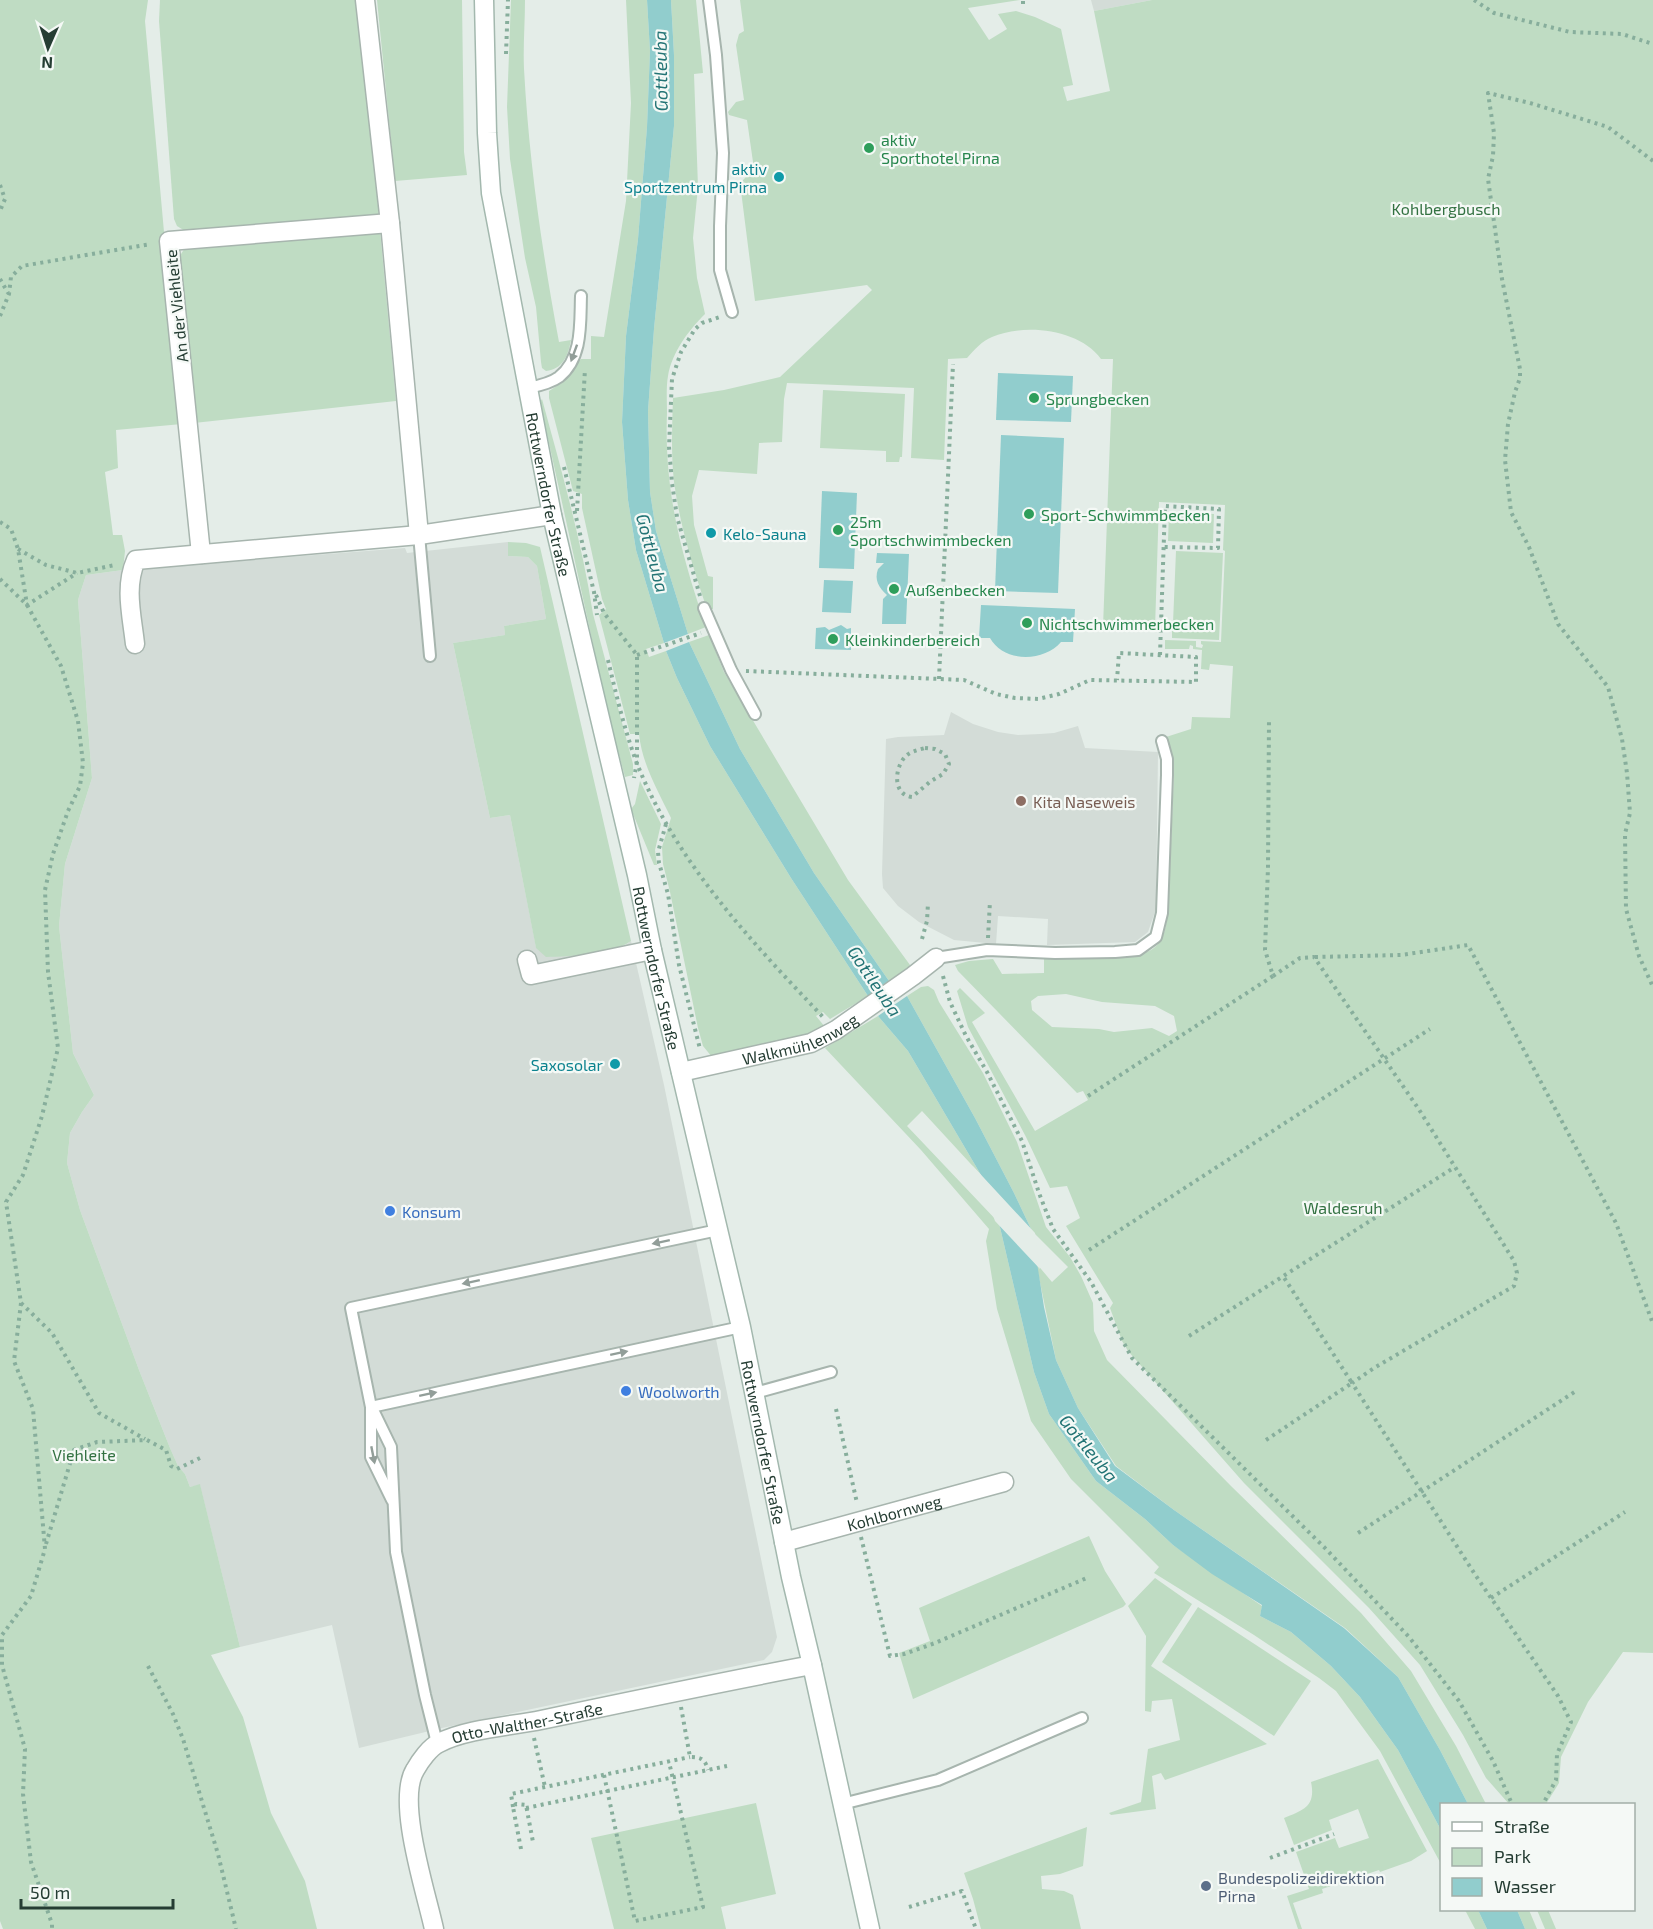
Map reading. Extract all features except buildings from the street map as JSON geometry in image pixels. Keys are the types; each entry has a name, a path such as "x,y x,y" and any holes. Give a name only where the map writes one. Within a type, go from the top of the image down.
{"street":[{"path":"365,0 390,223 419,535"},
{"name":"Rottwerndorfer Straße","path":"484,0 487,133 491,193 552,515 741,1327 784,1542 870,1929"},
{"name":"An der Viehleite","path":"201,554 169,241 390,223"},
{"path":"135,644 128,589 131,571 136,560 419,535 552,515"},
{"path":"527,960 531,975 652,950"},
{"name":"Walkmühlenweg","path":"681,1072 811,1043 836,1030 936,958"},
{"name":"Kohlbornweg","path":"784,1542 1004,1482"},
{"name":"Otto-Walther-Straße","path":"434,1929 407,1807 408,1789 414,1770 437,1743 467,1734 812,1665"}],"lane":[{"path":"709,0 716,55 723,153 720,270 732,312"},
{"path":"528,388 542,385 559,377 570,363 575,354 579,336 581,296"},
{"path":"419,535 430,656"},
{"path":"704,608 731,670 755,714"},
{"path":"936,958 987,950 1055,953 1138,950 1156,937 1162,913 1167,775 1167,759 1162,741"},
{"path":"392,1500 371,1457 371,1407 351,1308 718,1230"},
{"path":"371,1407 741,1327"},
{"path":"755,1393 831,1372"},
{"path":"371,1407 391,1447 396,1552 437,1743"},
{"path":"842,1804 938,1780 1082,1718"}],"path":[{"path":"506,65 508,0"},
{"path":"1474,0 1494,13 1570,32 1622,34 1653,44"},
{"path":"1653,161 1608,127 1530,103 1488,93 1494,133 1493,156 1488,179 1502,279 1520,369 1520,378 1508,424 1504,459 1511,512 1529,547 1558,624 1608,687 1622,739 1627,773 1630,813 1625,834 1626,909 1639,956 1653,987"},
{"path":"0,185 5,199 0,211"},
{"path":"0,316 9,294 11,277 22,266 169,241"},
{"path":"0,279 9,294"},
{"path":"704,608 677,517 669,447 672,379 681,352 695,329 707,321 732,312"},
{"path":"939,679 953,364"},
{"path":"577,515 585,368"},
{"path":"562,461 577,515 597,616"},
{"path":"1160,655 1165,506 1219,508 1218,548 1164,547"},
{"path":"0,522 11,529 18,549 27,605"},
{"path":"18,549 46,565 77,573"},
{"path":"27,605 77,573 136,560"},
{"path":"0,579 27,605 61,666 78,721 83,763 80,786 68,811 53,854 45,890 48,972 58,1048 42,1116 23,1175 6,1202 21,1303 14,1361 33,1409 45,1549"},
{"path":"594,592 604,614 637,656 637,762"},
{"path":"637,656 707,630"},
{"path":"731,670 964,680 996,694 1038,699 1059,694 1090,680 1196,682 1196,657 1119,653 1117,680"},
{"path":"608,660 627,736 666,824 718,901 769,960 836,1030"},
{"path":"1269,720 1265,950 1273,976"},
{"path":"925,748 935,749 945,754 949,764 943,774 912,797 900,792 897,779 898,768 908,754 925,748"},
{"path":"666,824 658,852 658,864 668,894 679,965 706,1066"},
{"path":"987,950 990,901"},
{"path":"922,939 927,921 928,903"},
{"path":"1088,1096 1300,958 1401,955 1468,945 1616,1223 1653,1324"},
{"path":"1266,1440 1383,1362 1514,1286 1517,1273 1514,1261 1455,1167 1385,1059 1314,957"},
{"path":"936,958 944,977 950,1002 1022,1141 1038,1193 1053,1228 1091,1282 1132,1358 1326,1549 1410,1637 1459,1701 1493,1761 1512,1803"},
{"path":"1089,1250 1430,1029"},
{"path":"1189,1336 1455,1167"},
{"path":"1283,1276 1491,1598 1558,1696 1571,1722 1557,1754 1556,1780 1544,1803"},
{"path":"21,1303 52,1332 99,1413 166,1450 171,1466 177,1469 200,1458"},
{"path":"1358,1533 1575,1391"},
{"path":"836,1409 890,1656 903,1654 934,1642 1089,1577"},
{"path":"52,1929 31,1862 23,1794 25,1749 2,1665 2,1635 31,1596 74,1450 97,1442 147,1440"},
{"path":"1491,1598 1625,1512"},
{"path":"148,1666 183,1739 218,1854 236,1929"},
{"path":"678,1692 690,1757"},
{"path":"532,1722 545,1787"},
{"path":"521,1849 511,1794 690,1757 702,1758 708,1770"},
{"path":"604,1775 635,1921 703,1907 669,1762"},
{"path":"526,1808 727,1766"},
{"path":"513,1807 516,1804 526,1805 533,1842"},
{"path":"1270,1858 1334,1834"},
{"path":"909,1907 962,1891 976,1929"}],"shaded area":[{"path":"1091,0 1152,0 1094,11"},
{"path":"508,542 508,556 528,557 537,566 546,619 504,626 505,635 453,643 490,818 510,815 536,947 620,949 631,941 664,1085 777,1637 772,1652 764,1660 442,1728 359,1748 332,1625 240,1647 200,1485 190,1487 170,1448 80,1210 67,1163 70,1133 94,1095 73,1053 59,926 65,864 92,778 78,600 86,575 123,570 405,548 407,553"},
{"name":"Kita Naseweis","path":"951,712 973,724 998,732 1018,735 1054,733 1078,726 1085,748 1158,752 1156,909 1148,932 1135,942 1047,945 1048,919 998,916 996,944 954,940 919,922 898,906 883,888 886,739 944,735"}],"green space":[{"name":"Viehleite","path":"0,0 148,0 145,21 172,345 182,424 116,430 118,468 105,472 113,535 122,535 125,551 123,570 86,575 78,600 92,778 65,864 59,926 73,1053 94,1095 70,1133 67,1163 80,1210 170,1448 190,1487 200,1484 240,1647 211,1655 243,1717 271,1813 305,1881 317,1929 3,1929 0,1921"},
{"path":"160,0 359,0 379,217 185,231 177,226 174,219 159,21"},
{"path":"377,0 462,0 464,152 467,175 395,181"},
{"path":"511,0 525,0 524,69 537,206 559,342 571,340 561,365 546,371 542,368 536,307 525,258 510,159 507,107"},
{"path":"626,0 647,0 650,51 647,127 638,239 626,336 622,422 628,500 636,550 664,643 646,649 649,657 666,651 710,746 791,878 868,996 830,1019 823,1012 816,1016 825,1027 809,1034 712,1057 703,1046 698,1028 663,864 662,847 671,818 647,767 639,734 630,734 599,615 606,609 582,508 582,494 573,491 549,398 549,391 563,382 581,359 591,359 591,336 604,337 626,201 631,103"},
{"path":"671,0 696,0 703,73 694,74 698,187 693,238 697,278 705,314 687,334 677,350 670,367 667,389 668,469 671,495 682,548 706,627 688,634 656,531 650,492 648,411 674,126"},
{"path":"740,0 1020,0 968,8 989,40 1007,29 998,14 1016,11 1061,29 1073,85 1063,87 1067,101 1110,91 1094,11 1152,0 1653,0 1653,1653 1623,1652 1588,1702 1561,1757 1559,1783 1547,1803 1508,1803 1486,1778 1463,1735 1420,1665 1369,1608 1244,1483 1128,1351 1110,1308 1113,1303 1066,1226 1080,1218 1067,1186 1050,1188 968,1027 957,991 960,988 985,1013 972,1022 1035,1131 1088,1100 1083,1091 1077,1093 958,971 955,965 993,959 1002,974 1044,973 1044,957 1119,958 1133,956 1155,947 1161,940 1168,913 1174,773 1170,746 1166,737 1191,729 1192,717 1230,718 1233,666 1210,664 1209,670 1201,669 1202,650 1193,649 1190,645 1189,649 1165,649 1165,640 1196,641 1196,647 1202,648 1201,641 1221,642 1225,505 1159,502 1155,629 1103,627 1113,359 1101,359 1091,349 1066,335 1035,330 1005,333 985,341 967,358 948,359 944,460 911,458 914,388 787,383 782,442 759,443 757,474 699,470 692,496 694,525 708,576 713,577 713,609 707,609 688,547 674,482 673,398 724,390 780,377 872,290 867,285 755,301 740,183 754,169 747,120 729,115 728,112 736,102 744,100 736,45 739,34 744,31","holes":["1066,994 1102,1002 1155,1006 1174,1016 1177,1031 1169,1036 1152,1028 1114,1032 1052,1027 1032,1010 1031,1001 1038,996"]},
{"path":"380,230 396,401 194,423 178,266 181,254 187,245"},
{"path":"823,390 905,394 902,457 899,462 886,462 886,451 820,448"},
{"path":"542,399 577,533 593,614 633,764 633,775 625,777 609,717 540,402"},
{"path":"1169,512 1214,514 1213,543 1168,541"},
{"path":"508,542 540,547 631,941 612,950 546,957 536,948 510,815 490,818 453,643 505,635 504,626 546,619 537,566 528,557 508,556"},
{"path":"1176,551 1223,553 1219,640 1172,638 1172,630 1191,630 1191,625 1173,623"},
{"path":"709,635 724,672 848,880 910,965 908,969 889,981 814,873 740,749 689,642"},
{"path":"640,781 661,824 655,850 657,865 654,865 631,809 635,804"},
{"path":"928,986 934,990 983,1073 1017,1142 1046,1227 1070,1257 1093,1303 1094,1331 1107,1360 1361,1613 1411,1671 1456,1746 1485,1803 1467,1803 1398,1677 1345,1628 1174,1510 1116,1466 1078,1408 1056,1360 1036,1263 1052,1282 1068,1267 1032,1231 975,1118 907,996 921,987"},
{"path":"878,1016 908,1051 981,1175 922,1111 907,1126 999,1223 1034,1372 1049,1414 1096,1481 1145,1519 1173,1545 1262,1606 1260,1616 1291,1632 1331,1666 1360,1697 1398,1750 1440,1828 1440,1862 1380,1751 1336,1691 1254,1635 1154,1573 1159,1567 1071,1479 1031,1421 997,1309 986,1241 989,1229 921,1150 825,1048"},
{"path":"1089,1536 1105,1571 1126,1604 1123,1607 913,1699 899,1653 930,1641 919,1608"},
{"path":"1155,1578 1192,1604 1151,1666 1267,1744 1165,1780 1161,1773 1152,1776 1156,1809 1111,1815 1109,1813 1141,1802 1148,1749 1180,1740 1172,1699 1152,1701 1151,1712 1145,1711 1146,1636 1128,1606"},
{"path":"1198,1607 1311,1681 1274,1736 1162,1662"},
{"path":"1378,1759 1427,1851 1411,1861 1322,1889 1323,1893 1293,1903 1302,1929 1298,1929 1287,1896 1309,1889 1296,1852 1335,1838 1339,1848 1369,1838 1358,1809 1329,1820 1332,1830 1294,1845 1284,1818 1303,1809 1310,1802 1311,1782"},
{"path":"756,1803 776,1894 721,1907 726,1929 614,1929 591,1838"},
{"path":"1087,1827 1083,1866 1060,1874 1041,1876 1042,1889 1064,1891 1073,1895 1081,1929 981,1929 964,1873"},
{"path":"1466,1911 1478,1911 1487,1929 1475,1929"},
{"path":"1517,1911 1529,1911 1537,1929 1525,1929"},
{"path":"1537,1911 1548,1911 1556,1929 1545,1929"}],"water":[{"name":"Gottleuba","path":"647,0 671,0 674,55 674,126 648,411 650,492 656,531 688,634 664,643 636,550 628,500 622,422 626,336 638,239 647,127 650,51"},
{"name":"Sprungbecken","path":"998,373 1073,376 1071,422 996,420"},
{"name":"Sport-Schwimmbecken","path":"1001,435 1064,438 1058,593 995,591"},
{"name":"25m Sportschwimmbecken","path":"822,491 857,493 854,569 819,568"},
{"name":"Außenbecken","path":"877,553 909,554 906,624 882,624 883,599 887,595 877,580 878,569 884,563 876,563"},
{"path":"824,580 853,581 851,613 822,612"},
{"name":"Nichtschwimmerbecken","path":"981,605 1075,609 1073,642 1061,642 1054,649 1035,656 1014,656 996,646 990,638 979,638"},
{"name":"Kleinkinderbereich","path":"841,625 847,629 851,628 851,650 815,649 816,628 825,627 829,630"},
{"name":"Gottleuba","path":"689,642 740,749 814,873 889,981 868,996 791,878 710,746 666,651"},
{"name":"Gottleuba","path":"907,996 975,1118 1032,1231 1044,1307 1056,1360 1078,1408 1115,1466 1174,1510 1344,1628 1398,1677 1467,1803 1440,1803 1440,1828 1398,1750 1360,1697 1331,1666 1291,1632 1260,1616 1262,1605 1212,1574 1173,1545 1145,1519 1096,1481 1049,1414 1034,1372 999,1223 981,1175 908,1051 878,1016"},
{"path":"1478,1911 1517,1911 1525,1929 1487,1929"}],"pier":[{"path":"972,1165 1035,1233 1040,1269 995,1221 979,1176"}],"place":[{"name":"aktiv Sporthotel Pirna","path":"869,148"},
{"name":"aktiv Sportzentrum Pirna","path":"779,177"},
{"name":"Sprungbecken","path":"1034,398"},
{"name":"Sport-Schwimmbecken","path":"1029,514"},
{"name":"25m Sportschwimmbecken","path":"838,530"},
{"name":"Kelo-Sauna","path":"711,533"},
{"name":"Außenbecken","path":"894,589"},
{"name":"Nichtschwimmerbecken","path":"1027,623"},
{"name":"Kleinkinderbereich","path":"833,639"},
{"name":"Kita Naseweis","path":"1021,801"},
{"name":"Saxosolar","path":"615,1064"},
{"name":"Konsum","path":"390,1211"},
{"name":"Woolworth","path":"626,1391"},
{"name":"Bundespolizeidirektion Pirna","path":"1206,1886"}],"park label":[{"name":"Kohlbergbusch","path":"1446,208"},
{"name":"Waldesruh","path":"1343,1207"}]}
